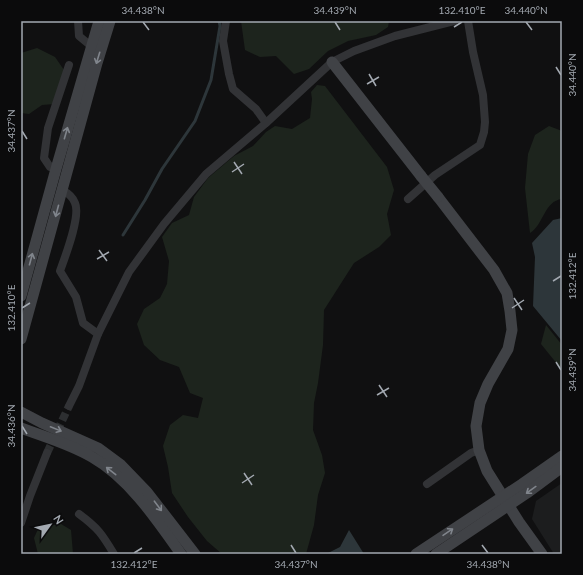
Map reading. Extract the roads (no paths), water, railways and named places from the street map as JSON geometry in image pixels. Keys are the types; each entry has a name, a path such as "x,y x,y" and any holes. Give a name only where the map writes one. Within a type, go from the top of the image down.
{"street":[{"path":"78,21 79,36 92,46"},
{"path":"21,296 99,21"},
{"path":"21,339 110,21"},
{"path":"226,21 223,41 233,89 256,109 266,123"},
{"path":"69,406 79,386 98,334 129,272 164,224 206,174 266,123 332,62 354,50 395,36 454,21"},
{"path":"408,199 435,175 480,145 486,122 483,94 473,52 468,21"},
{"path":"332,62 494,270 507,293 512,330 508,349 488,384 480,403 476,426 479,450 487,471 542,554"},
{"path":"56,169 50,166 44,158 48,128 69,65"},
{"path":"62,190 70,194 76,204 76,219 60,271 76,297 83,323 98,334"},
{"path":"21,412 98,448 121,465 148,492 195,554"},
{"path":"21,428 65,444 93,457 114,473 140,498 181,554"},
{"path":"427,484 471,453 479,450"},
{"path":"21,523 47,453"},
{"path":"436,554 562,456"},
{"path":"416,554 506,500 527,493 562,467"},
{"path":"79,514 95,525 105,538 114,554"}],"waterway":[{"path":"123,235 162,169 195,121 211,80 220,26 219,21"}],"tunnel":[{"path":"47,453 69,406"}]}
